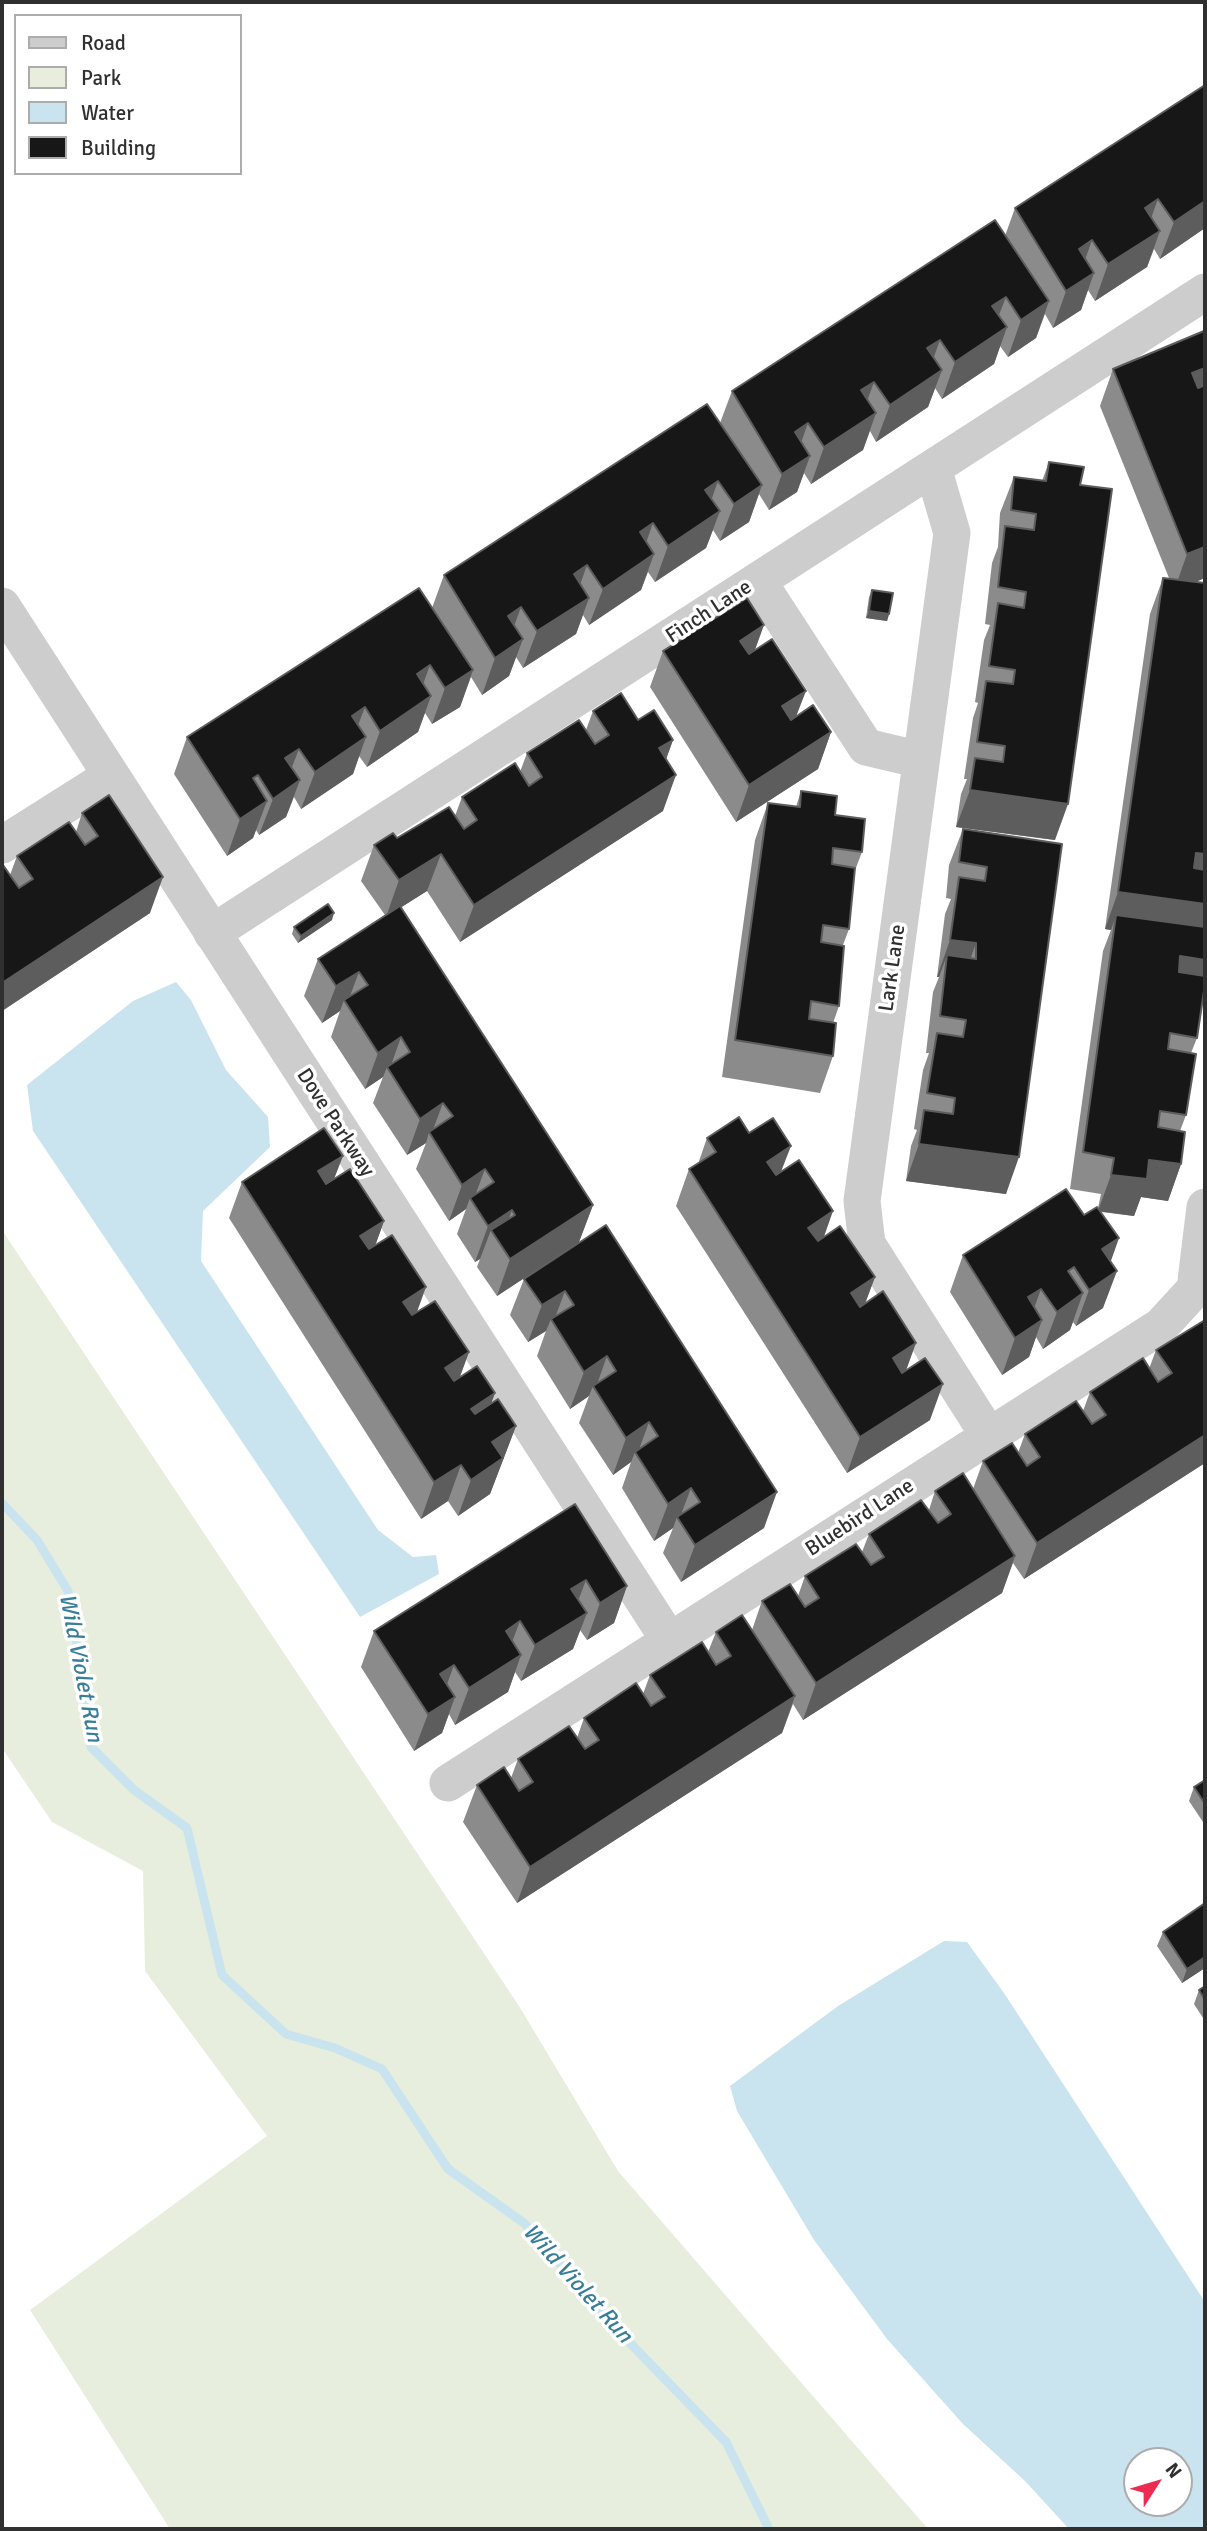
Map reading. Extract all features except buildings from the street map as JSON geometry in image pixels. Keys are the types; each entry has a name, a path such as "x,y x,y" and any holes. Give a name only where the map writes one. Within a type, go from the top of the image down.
{"street":[{"name":"Finch Lane","path":"212,933 1205,294"},
{"name":"Lark Lane","path":"933,468 952,533 862,1201 867,1244 989,1436"},
{"path":"758,581 866,747 921,760"},
{"name":"Dove Parkway","path":"2,606 669,1640"},
{"path":"3,840 111,776"},
{"name":"Bluebird Lane","path":"447,1783 1161,1326 1195,1289 1205,1208"}],"green space":[{"path":"2,1230 519,2006 618,2171 928,2529 170,2529 30,2310 267,2136 145,1971 143,1871 52,1822 2,1748"}],"water":[{"path":"176,982 191,1000 226,1070 268,1117 270,1147 203,1211 201,1261 378,1530 413,1557 436,1555 439,1574 360,1617 33,1131 27,1085 133,1001"},
{"path":"944,1941 967,1942 1004,1993 1205,2302 1205,2529 1069,2529 1025,2481 963,2424 887,2339 814,2240 737,2111 730,2086 838,2006"}],"waterway":[{"name":"Wild Violet Run","path":"2,1503 37,1540 68,1591 91,1747 134,1790 187,1828 222,1975 286,2034 335,2048 382,2069 448,2169 524,2223 627,2340 726,2442 769,2529"}]}
